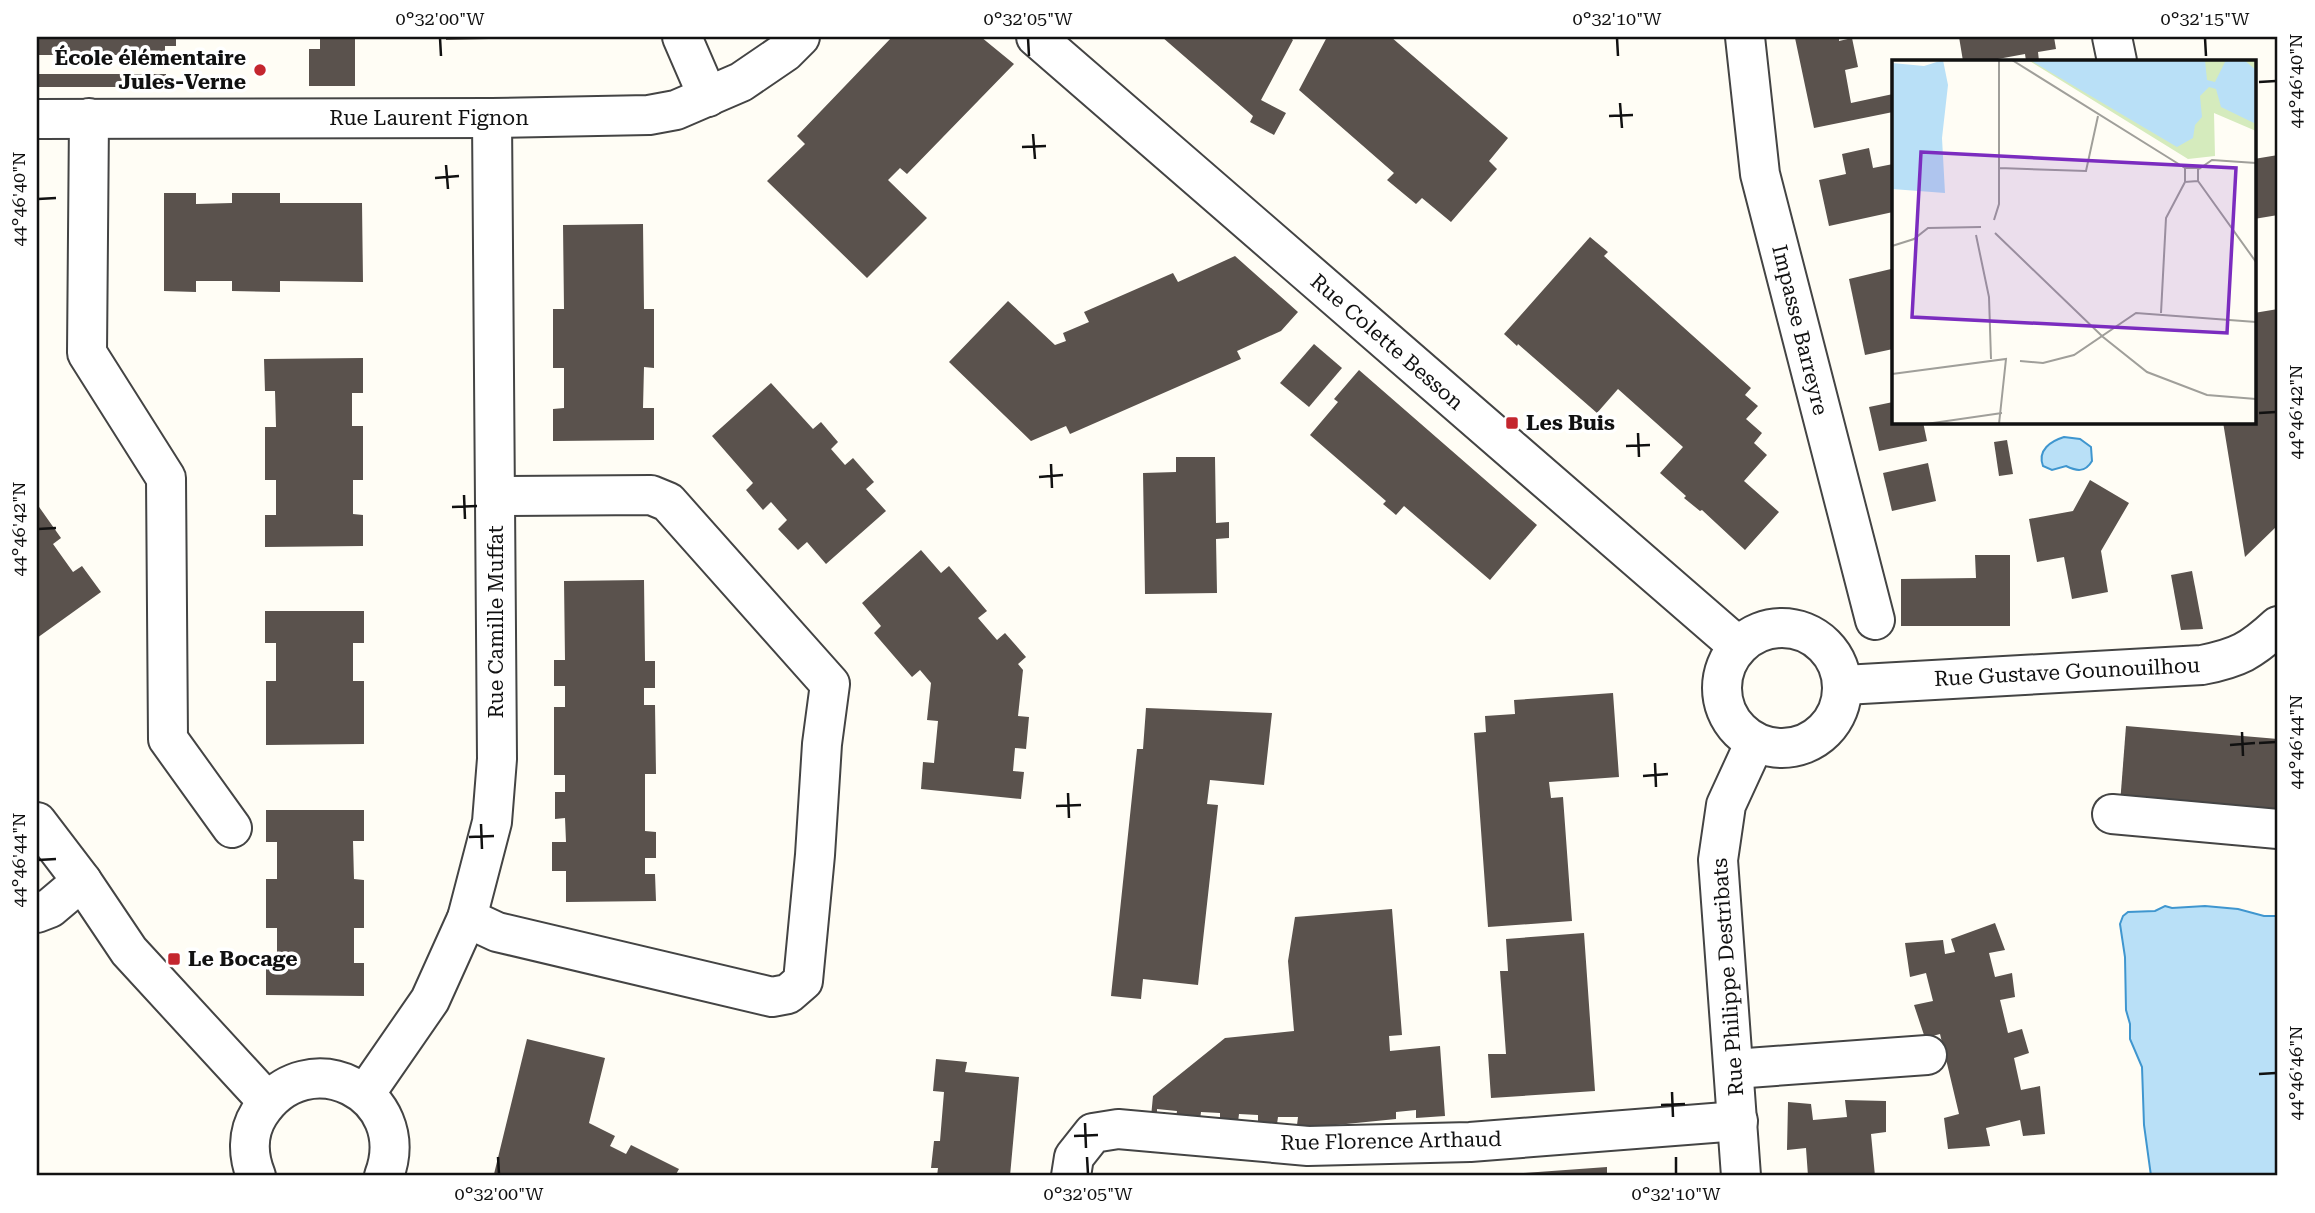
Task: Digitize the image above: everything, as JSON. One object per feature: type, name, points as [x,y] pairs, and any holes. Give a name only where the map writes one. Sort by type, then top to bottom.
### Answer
[{"type":"street","points":[[682,37],[708,97]]},
{"type":"street","name":"Rue Laurent Fignon","points":[[37,119],[649,115],[676,110],[741,82],[785,52],[800,37]]},
{"type":"street","name":"Rue Colette Besson","points":[[1035,37],[1738,646]]},
{"type":"street","name":"Impasse Barreyre","points":[[1745,37],[1760,174],[1875,620]]},
{"type":"street","points":[[2112,37],[2117,60]]},
{"type":"street","points":[[89,118],[86,353],[166,478],[168,739],[232,828]]},
{"type":"street","name":"Rue Camille Muffat","points":[[365,1094],[430,1000],[467,918],[492,822],[497,759],[492,118]]},
{"type":"street","points":[[467,918],[497,932],[721,986],[772,997],[788,993],[803,981],[816,855],[822,744],[830,684],[668,502],[651,495],[496,496]]},
{"type":"street","name":"Rue Gustave Gounouilhou","points":[[1844,685],[2202,665],[2231,659],[2254,647],[2278,626]]},
{"type":"street","points":[[1774,628],[1794,628],[1813,635],[1828,648],[1839,666],[1844,685],[1840,706],[1831,725],[1815,739],[1796,747],[1775,748],[1755,742],[1740,731],[1728,716],[1722,698],[1722,680],[1727,662],[1738,646],[1754,634],[1774,628]]},
{"type":"street","name":"Rue Philippe Destribats","points":[[1741,1176],[1717,860],[1726,805],[1755,742]]},
{"type":"street","points":[[2112,814],[2278,829]]},
{"type":"street","points":[[37,822],[137,960],[267,1101]]},
{"type":"street","points":[[37,913],[50,908],[82,881]]},
{"type":"street","points":[[1734,1069],[1927,1055]]},
{"type":"street","points":[[256,1176],[251,1163],[250,1141],[255,1120],[267,1101],[284,1088],[304,1080],[326,1078],[346,1083],[365,1094],[379,1111],[388,1130],[390,1153],[384,1176]]},
{"type":"street","name":"Rue Florence Arthaud","points":[[1071,1176],[1074,1157],[1093,1133],[1118,1129],[1308,1146],[1470,1142],[1738,1121]]},
{"type":"water","points":[[2064,437],[2080,439],[2091,447],[2092,461],[2086,468],[2077,470],[2066,466],[2052,470],[2043,466],[2044,451],[2054,441]]},
{"type":"water","points":[[2165,906],[2205,906],[2278,916],[2278,1176],[2151,1176],[2144,1125],[2142,1067],[2130,1039],[2126,1010],[2125,957],[2120,924],[2128,912],[2155,911]]},
{"type":"building","points":[[37,37],[176,37],[176,46],[165,46],[165,55],[37,55]]},
{"type":"building","points":[[320,37],[355,37],[355,86],[309,86],[309,49],[320,49]]},
{"type":"building","points":[[446,37],[489,37],[489,39],[446,40]]},
{"type":"building","points":[[892,37],[981,37],[1014,64],[907,174],[900,168],[888,180],[927,218],[867,278],[767,181],[805,144],[797,136]]},
{"type":"building","points":[[1162,37],[1290,37],[1293,40],[1261,100],[1286,113],[1274,135],[1250,122],[1253,116]]},
{"type":"building","points":[[1327,37],[1391,37],[1508,138],[1489,161],[1497,169],[1451,222],[1422,198],[1416,204],[1387,180],[1394,173],[1299,90]]},
{"type":"building","points":[[1839,37],[1839,41],[1852,38],[1858,67],[1845,70],[1851,103],[1892,94],[1892,112],[1814,128],[1795,38]]},
{"type":"building","points":[[1959,37],[2054,37],[2056,49],[2038,52],[2039,60],[2026,60],[2025,54],[1992,60],[1963,60]]},
{"type":"building","points":[[37,74],[166,74],[166,87],[37,87]]},
{"type":"building","points":[[1869,148],[1873,168],[1892,164],[1892,212],[1829,226],[1819,180],[1846,174],[1842,154]]},
{"type":"building","points":[[2278,155],[2278,215],[2256,219],[2256,159]]},
{"type":"building","points":[[164,193],[196,193],[196,204],[232,203],[232,193],[280,193],[280,203],[362,203],[363,282],[280,281],[280,292],[232,291],[232,281],[196,281],[196,292],[164,291]]},
{"type":"building","points":[[643,224],[644,309],[654,309],[654,368],[644,367],[643,408],[654,408],[654,440],[553,441],[553,409],[564,408],[564,368],[553,368],[553,309],[564,309],[563,225]]},
{"type":"building","points":[[1590,237],[1608,252],[1604,256],[1751,388],[1745,395],[1758,406],[1746,419],[1762,433],[1754,443],[1767,455],[1744,481],[1779,512],[1745,550],[1702,510],[1684,498],[1686,496],[1660,473],[1683,447],[1618,389],[1597,413],[1504,334]]},
{"type":"building","points":[[1235,256],[1298,312],[1281,331],[1237,351],[1241,359],[1070,434],[1066,426],[1031,441],[949,362],[1008,301],[1055,345],[1066,341],[1063,333],[1089,322],[1084,312],[1173,273],[1178,282]]},
{"type":"building","points":[[1891,269],[1892,349],[1865,355],[1849,279]]},
{"type":"building","points":[[2278,309],[2278,525],[2245,557],[2223,424],[2256,424],[2256,313]]},
{"type":"building","points":[[1314,344],[1342,368],[1309,407],[1280,383]]},
{"type":"building","points":[[363,358],[363,393],[352,393],[352,426],[363,426],[363,480],[353,480],[353,514],[363,515],[363,546],[265,547],[265,515],[276,515],[276,480],[265,480],[265,427],[276,427],[275,391],[265,391],[264,359]]},
{"type":"building","points":[[1359,370],[1537,525],[1490,580],[1404,506],[1396,515],[1383,504],[1386,501],[1310,435],[1338,402],[1334,399]]},
{"type":"building","points":[[771,383],[813,429],[821,422],[838,442],[831,449],[845,465],[853,458],[874,482],[866,489],[886,511],[826,564],[807,542],[798,550],[778,529],[787,520],[771,502],[763,510],[746,490],[753,483],[712,436]]},
{"type":"building","points":[[1892,402],[1892,424],[1923,424],[1927,441],[1879,451],[1869,407]]},
{"type":"building","points":[[2007,440],[2013,474],[1999,476],[1994,442]]},
{"type":"building","points":[[1176,457],[1215,457],[1216,523],[1229,522],[1229,538],[1216,539],[1217,593],[1145,594],[1143,473],[1176,472]]},
{"type":"building","points":[[1928,463],[1936,501],[1892,511],[1883,473]]},
{"type":"building","points":[[2090,480],[2129,503],[2101,551],[2108,592],[2072,599],[2064,557],[2037,562],[2029,519],[2073,511]]},
{"type":"building","points":[[37,504],[61,538],[53,544],[73,572],[82,566],[101,592],[37,638]]},
{"type":"building","points":[[921,550],[941,573],[949,566],[987,611],[978,618],[997,640],[1005,633],[1026,657],[1018,664],[1023,670],[1018,716],[1029,717],[1026,749],[1015,748],[1013,771],[1024,772],[1021,799],[921,789],[923,762],[934,763],[938,721],[927,720],[931,683],[920,670],[912,677],[874,633],[881,626],[862,603]]},
{"type":"building","points":[[1975,555],[2010,555],[2010,626],[1901,626],[1901,579],[1976,578]]},
{"type":"building","points":[[2192,571],[2203,629],[2181,630],[2171,575]]},
{"type":"building","points":[[644,580],[645,661],[655,661],[655,688],[644,688],[644,705],[655,705],[656,774],[645,774],[645,831],[656,832],[656,858],[645,858],[645,874],[655,874],[656,901],[566,902],[566,871],[552,871],[552,842],[566,842],[565,818],[555,819],[555,792],[565,792],[565,775],[554,775],[554,707],[565,707],[565,686],[554,686],[554,660],[565,660],[564,581]]},
{"type":"building","points":[[265,611],[364,611],[364,643],[353,643],[353,681],[364,681],[364,744],[266,745],[266,681],[276,681],[276,643],[265,643]]},
{"type":"building","points":[[1613,693],[1619,777],[1549,782],[1551,798],[1563,797],[1572,921],[1488,927],[1474,733],[1486,732],[1485,716],[1515,714],[1514,700]]},
{"type":"building","points":[[1146,708],[1272,713],[1264,785],[1210,780],[1207,804],[1218,805],[1198,985],[1143,979],[1141,999],[1111,996],[1137,749],[1143,749]]},
{"type":"building","points":[[2126,726],[2278,739],[2278,816],[2120,804]]},
{"type":"building","points":[[266,810],[364,810],[364,841],[353,841],[354,879],[364,880],[364,928],[354,928],[354,963],[364,963],[364,996],[266,995],[266,964],[277,963],[277,928],[266,928],[266,879],[277,879],[277,842],[266,842]]},
{"type":"building","points":[[1392,909],[1402,1035],[1389,1036],[1390,1051],[1440,1046],[1445,1116],[1416,1118],[1416,1110],[1396,1112],[1396,1119],[1316,1127],[1297,1125],[1298,1117],[1278,1117],[1277,1124],[1258,1123],[1258,1115],[1239,1114],[1238,1122],[1220,1121],[1220,1113],[1201,1112],[1200,1120],[1176,1118],[1177,1111],[1157,1109],[1157,1117],[1151,1117],[1153,1096],[1225,1038],[1294,1031],[1288,961],[1295,917]]},
{"type":"building","points":[[1995,923],[2005,950],[1989,953],[1995,977],[2012,973],[2015,997],[2000,1000],[2008,1033],[2022,1029],[2029,1053],[2014,1058],[2021,1090],[2040,1086],[2045,1134],[2023,1136],[2020,1120],[1986,1128],[1990,1146],[1948,1149],[1944,1118],[1959,1114],[1940,1034],[1925,1038],[1914,1005],[1933,1001],[1926,973],[1910,977],[1905,943],[1943,940],[1945,954],[1955,952],[1951,939]]},
{"type":"building","points":[[1584,933],[1595,1091],[1491,1098],[1488,1054],[1506,1054],[1500,971],[1508,971],[1506,939]]},
{"type":"building","points":[[527,1039],[605,1058],[589,1123],[615,1136],[610,1146],[626,1154],[631,1145],[679,1169],[675,1176],[494,1174]]},
{"type":"building","points":[[936,1059],[967,1062],[965,1072],[1019,1077],[1010,1176],[937,1176],[938,1168],[931,1168],[934,1141],[940,1141],[944,1092],[933,1091]]},
{"type":"building","points":[[1845,1100],[1886,1101],[1886,1132],[1871,1134],[1875,1176],[1808,1176],[1806,1148],[1787,1150],[1788,1102],[1811,1104],[1813,1120],[1847,1117]]},
{"type":"building","points":[[1607,1167],[1607,1176],[1524,1176],[1524,1173]]},
{"type":"place","name":"École élémentaire Jules-Verne","points":[[260,70]]},
{"type":"place","name":"Les Buis","points":[[1512,423]]},
{"type":"place","name":"Le Bocage","points":[[174,959]]}]
